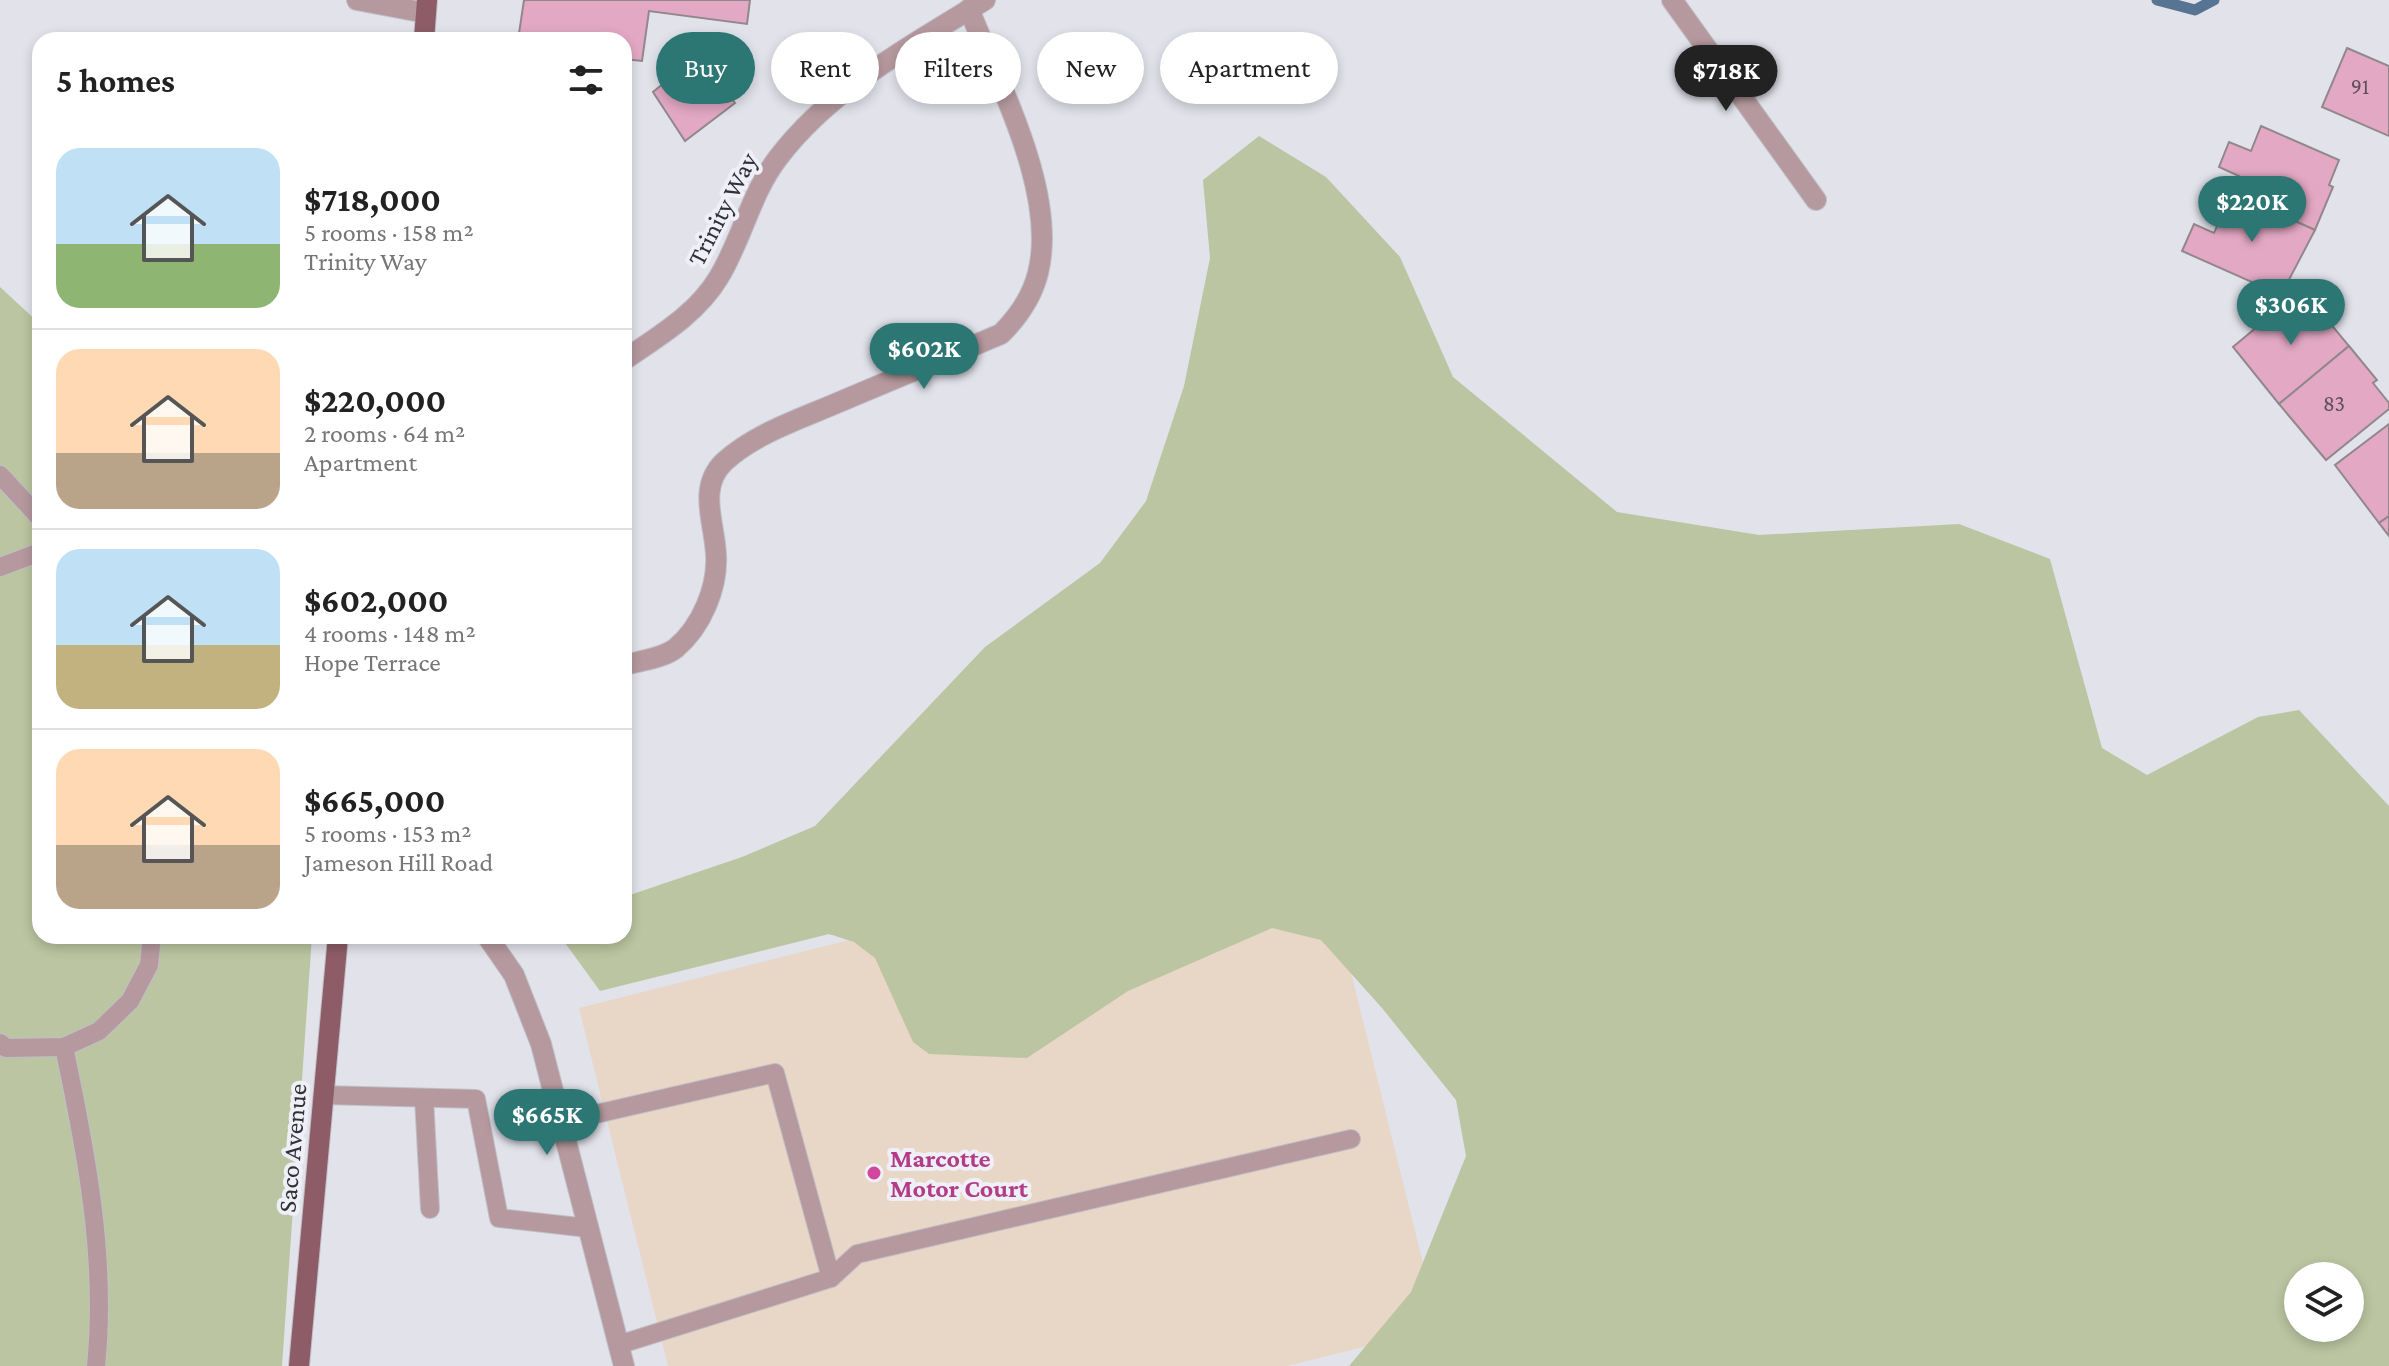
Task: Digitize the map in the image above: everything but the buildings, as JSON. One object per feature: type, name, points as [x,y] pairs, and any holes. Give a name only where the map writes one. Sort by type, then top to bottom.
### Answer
[{"type":"main road","points":[[425,32],[427,6]]},
{"type":"main road","name":"Saco Avenue","points":[[299,1366],[337,944]]},
{"type":"street","points":[[357,0],[427,6]]},
{"type":"street","points":[[1672,0],[1816,200]]},
{"type":"street","points":[[632,662],[675,649],[701,618],[712,589],[716,556],[709,506],[711,480],[723,463],[750,443],[800,419],[1001,334],[1021,314],[1038,272],[1039,205],[1028,160],[977,5]]},
{"type":"street","name":"Trinity Way","points":[[632,354],[691,313],[718,278],[764,177],[812,121],[851,86],[977,5]]},
{"type":"street","points":[[493,944],[514,975],[541,1044],[624,1366]]},
{"type":"lane","points":[[0,475],[32,509]]},
{"type":"lane","points":[[0,567],[32,555]]},
{"type":"lane","points":[[2,1048],[64,1047],[99,1031],[130,1001],[149,965],[151,944]]},
{"type":"lane","points":[[64,1047],[83,1140],[97,1249],[96,1366]]},
{"type":"lane","points":[[561,1122],[775,1073],[831,1278]]},
{"type":"lane","points":[[323,1095],[476,1099],[499,1218],[588,1228]]},
{"type":"lane","points":[[424,1098],[430,1209]]},
{"type":"lane","points":[[618,1345],[831,1278],[857,1254],[1351,1139]]},
{"type":"shaded area","points":[[1314,823],[1439,1328],[1287,1366],[668,1366],[579,1008]]},
{"type":"green space","points":[[1259,136],[1326,177],[1400,257],[1453,377],[1617,512],[1759,535],[1959,524],[2050,559],[2102,748],[2147,775],[2258,717],[2299,710],[2389,806],[2389,1366],[1349,1366],[1411,1292],[1466,1156],[1456,1100],[1382,1008],[1321,940],[1272,928],[1128,991],[1027,1058],[929,1054],[913,1042],[875,958],[854,942],[829,934],[600,991],[566,944],[632,944],[632,894],[742,857],[815,826],[985,647],[1100,563],[1146,501],[1184,386],[1210,258],[1203,180]]},
{"type":"green space","points":[[0,287],[32,317],[32,944],[311,944],[282,1366],[0,1366]]},
{"type":"waterway","points":[[2157,0],[2195,10],[2214,0]]},
{"type":"place","name":"Marcotte Motor Court","points":[[874,1173]]}]
